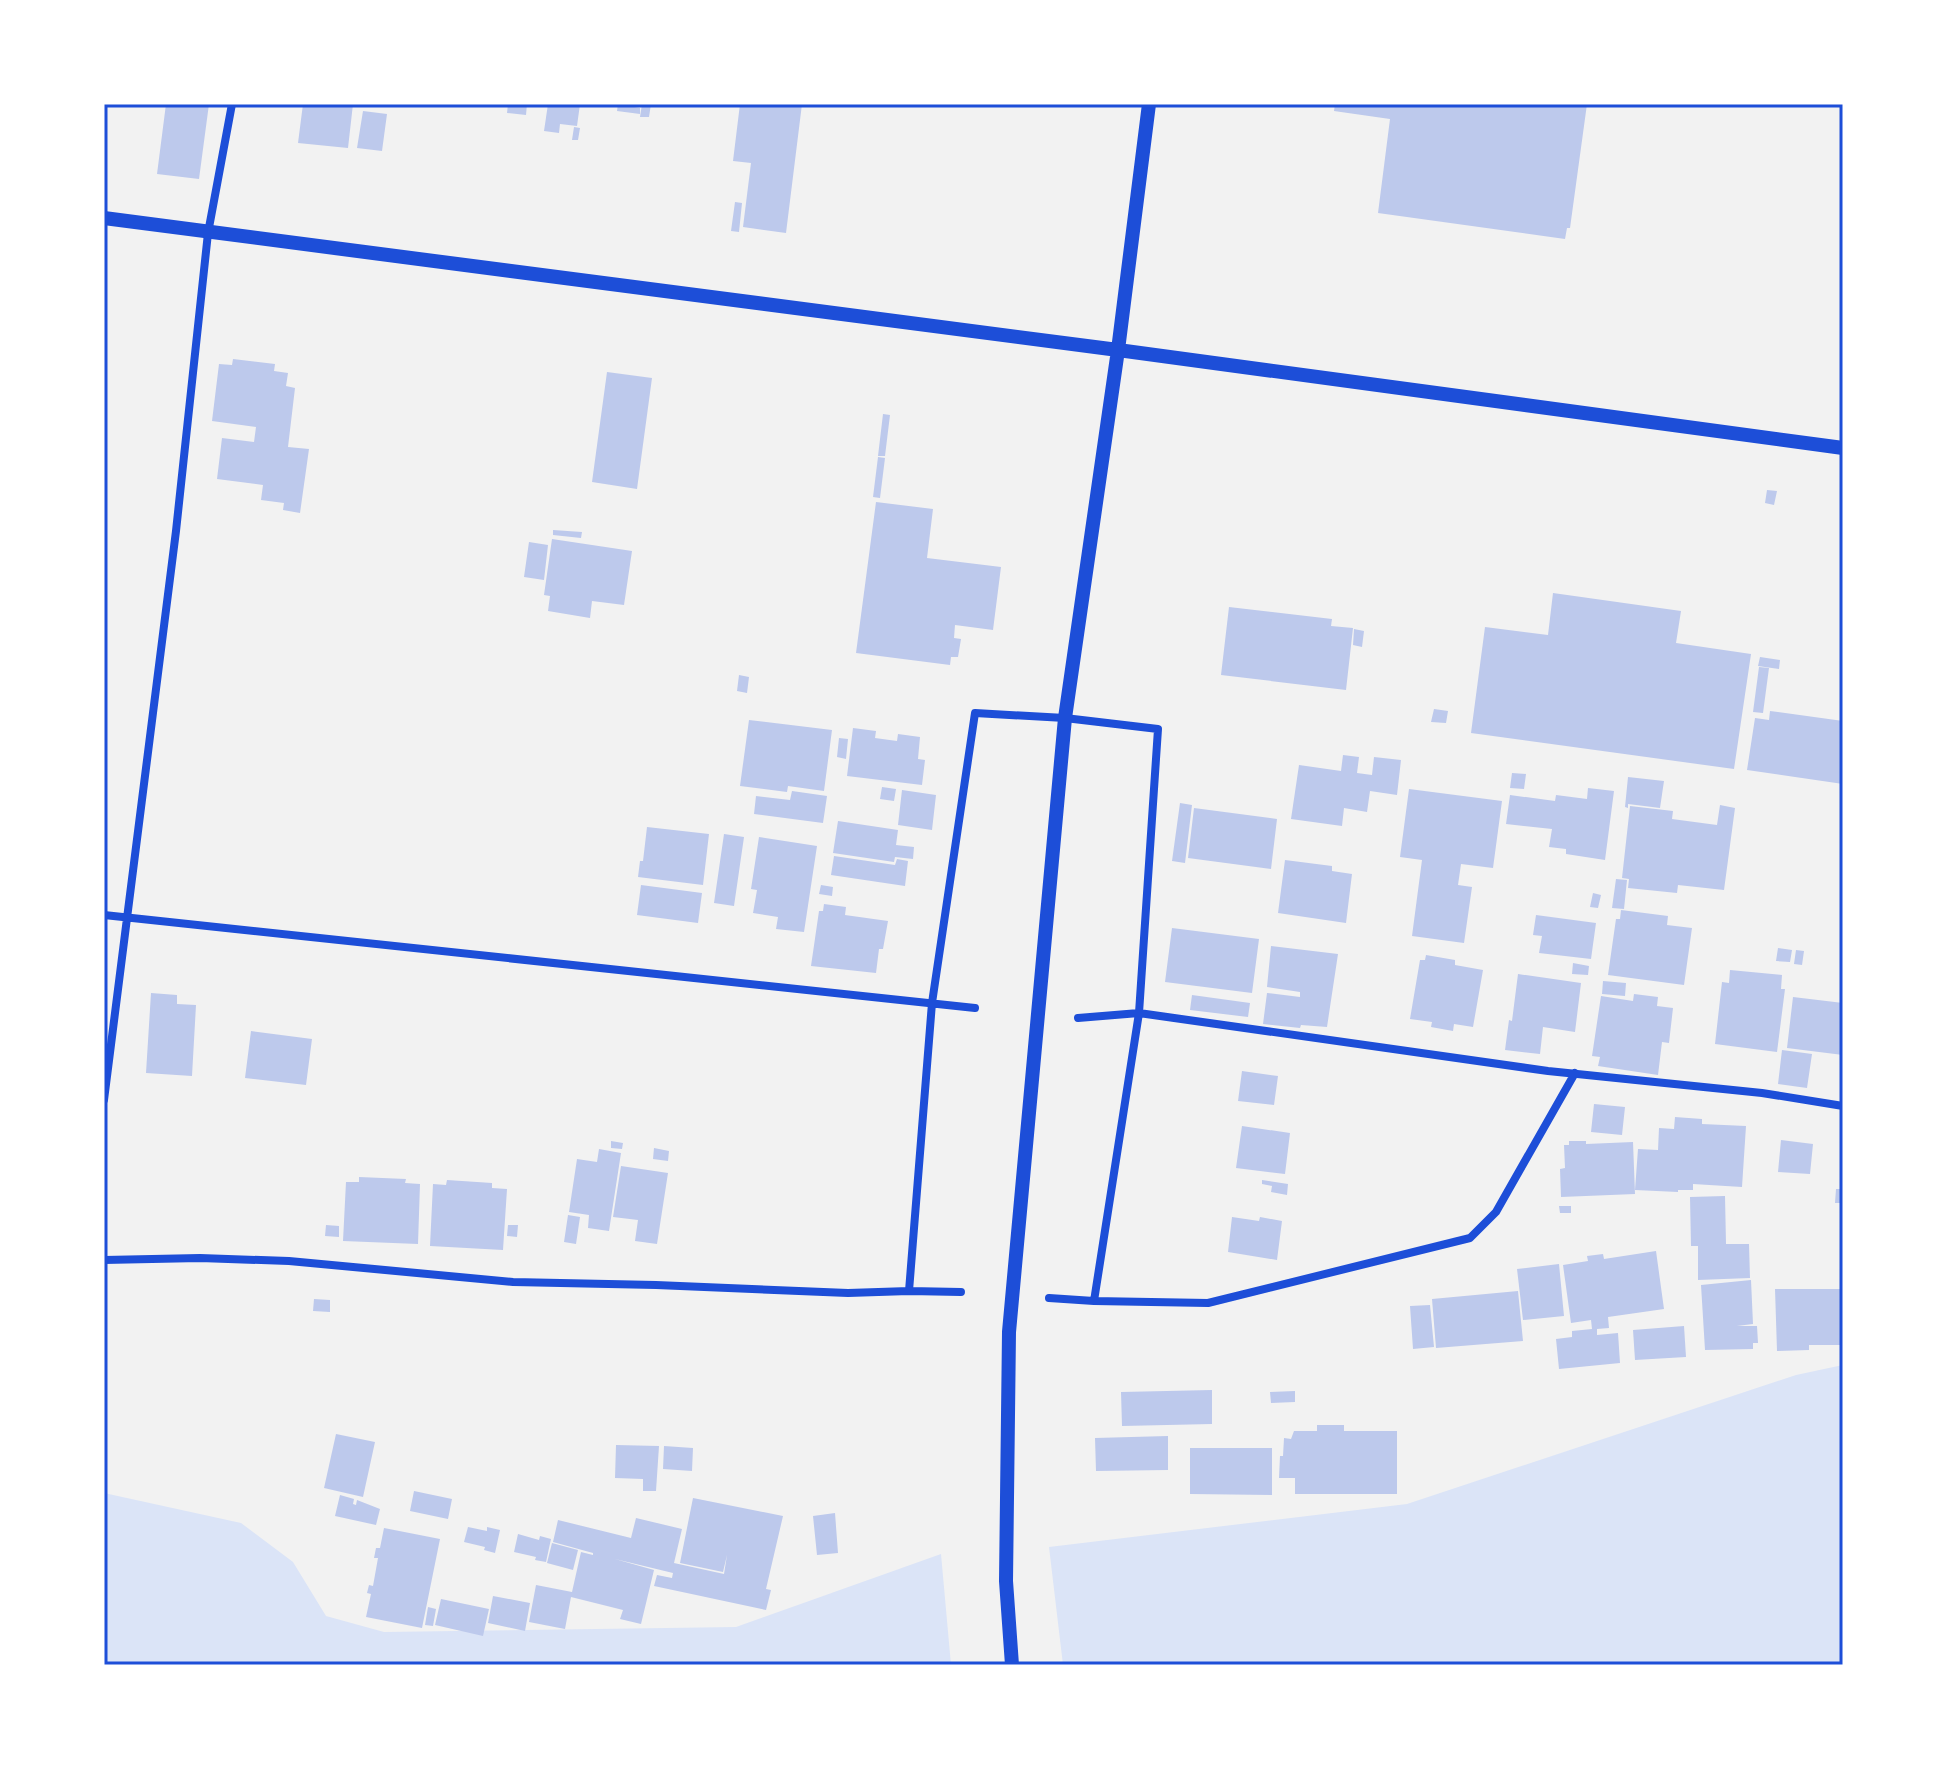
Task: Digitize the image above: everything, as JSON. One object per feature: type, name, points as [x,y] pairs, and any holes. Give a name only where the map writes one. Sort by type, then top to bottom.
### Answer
[{"type":"street","points":[[104,1100],[176,531],[208,233],[232,104]]},
{"type":"street","points":[[1012,1665],[1006,1581],[1009,1332],[1065,718],[1118,350],[1149,104]]},
{"type":"street","points":[[104,218],[1843,448]]},
{"type":"street","points":[[909,1291],[932,1003],[975,713],[1065,718],[1158,729],[1139,1013],[1094,1301]]},
{"type":"street","points":[[104,915],[975,1008]]},
{"type":"street","points":[[1078,1018],[1139,1013],[1843,1106]]},
{"type":"street","points":[[1049,1298],[1208,1303],[1470,1238],[1496,1212],[1575,1073]]},
{"type":"street","points":[[104,1260],[200,1258],[289,1261],[513,1282],[848,1293],[961,1292]]},
{"type":"shaded area","points":[[1843,1365],[1843,1665],[1063,1665],[1049,1547],[1407,1504],[1796,1375]]},
{"type":"shaded area","points":[[104,1493],[241,1523],[293,1562],[326,1616],[384,1632],[736,1627],[941,1554],[951,1665],[104,1665]]},
{"type":"building","points":[[166,104],[209,104],[199,179],[157,174]]},
{"type":"building","points":[[303,104],[353,104],[348,148],[298,143]]},
{"type":"building","points":[[508,104],[527,104],[526,115],[507,113]]},
{"type":"building","points":[[548,104],[580,104],[577,126],[560,124],[559,133],[544,131]]},
{"type":"building","points":[[618,104],[640,108],[640,114],[617,111]]},
{"type":"building","points":[[642,104],[651,104],[649,117],[640,117]]},
{"type":"building","points":[[740,104],[802,104],[786,233],[743,227],[751,163],[733,161]]},
{"type":"building","points":[[1335,104],[1587,104],[1570,228],[1567,228],[1565,239],[1378,213],[1390,119],[1334,111]]},
{"type":"building","points":[[363,111],[387,114],[382,151],[357,148]]},
{"type":"building","points":[[574,127],[580,128],[578,140],[572,140]]},
{"type":"building","points":[[735,202],[742,203],[739,232],[731,231]]},
{"type":"building","points":[[233,359],[275,364],[274,371],[288,373],[286,386],[295,388],[288,447],[309,449],[300,513],[283,510],[284,503],[261,500],[263,485],[217,479],[222,438],[254,442],[256,427],[212,421],[219,364],[232,365]]},
{"type":"building","points":[[607,372],[652,378],[637,489],[592,482]]},
{"type":"building","points":[[883,414],[890,415],[885,456],[878,456]]},
{"type":"building","points":[[878,457],[885,458],[880,498],[873,497]]},
{"type":"building","points":[[1767,490],[1777,491],[1774,505],[1765,503]]},
{"type":"building","points":[[876,502],[933,509],[927,558],[1001,567],[993,630],[955,625],[954,638],[961,639],[958,657],[951,657],[950,665],[856,653]]},
{"type":"building","points":[[553,530],[582,532],[581,538],[553,535]]},
{"type":"building","points":[[552,539],[632,551],[624,605],[592,601],[590,618],[548,611],[550,596],[544,595]]},
{"type":"building","points":[[529,542],[548,545],[544,580],[524,577]]},
{"type":"building","points":[[1553,593],[1681,611],[1676,643],[1751,654],[1734,769],[1471,733],[1485,627],[1548,635]]},
{"type":"building","points":[[1229,607],[1332,619],[1331,626],[1353,628],[1346,690],[1221,675]]},
{"type":"building","points":[[1354,629],[1364,631],[1362,647],[1353,645]]},
{"type":"building","points":[[1760,657],[1780,660],[1779,669],[1758,666]]},
{"type":"building","points":[[1759,667],[1769,668],[1763,713],[1753,712]]},
{"type":"building","points":[[739,675],[749,677],[747,693],[737,691]]},
{"type":"building","points":[[1434,709],[1448,711],[1446,723],[1431,722]]},
{"type":"building","points":[[1770,711],[1843,721],[1843,784],[1747,770],[1755,718],[1769,720]]},
{"type":"building","points":[[749,720],[832,730],[824,791],[788,786],[787,792],[740,786]]},
{"type":"building","points":[[853,728],[876,731],[875,738],[897,741],[898,734],[920,737],[918,759],[925,760],[922,785],[847,776]]},
{"type":"building","points":[[839,738],[848,739],[846,759],[837,757]]},
{"type":"building","points":[[1343,755],[1359,757],[1357,773],[1372,775],[1374,757],[1401,760],[1397,795],[1370,791],[1367,812],[1344,808],[1342,826],[1291,819],[1299,765],[1341,771]]},
{"type":"building","points":[[1512,773],[1526,774],[1524,789],[1510,788]]},
{"type":"building","points":[[1628,777],[1664,781],[1660,808],[1628,804],[1628,808],[1625,807]]},
{"type":"building","points":[[882,787],[896,789],[894,801],[880,799]]},
{"type":"building","points":[[1588,788],[1614,791],[1605,860],[1566,854],[1566,849],[1549,847],[1552,829],[1506,824],[1510,795],[1555,801],[1556,795],[1587,799]]},
{"type":"building","points":[[1409,789],[1502,801],[1493,868],[1461,864],[1458,885],[1472,887],[1464,943],[1412,936],[1422,860],[1400,857]]},
{"type":"building","points":[[902,790],[936,795],[932,830],[898,825]]},
{"type":"building","points":[[792,791],[827,796],[823,823],[754,814],[756,796],[790,800]]},
{"type":"building","points":[[1180,803],[1192,805],[1185,863],[1172,861]]},
{"type":"building","points":[[1720,805],[1735,808],[1724,890],[1678,885],[1677,893],[1628,888],[1629,879],[1622,878],[1630,806],[1673,811],[1672,819],[1717,825]]},
{"type":"building","points":[[1194,808],[1277,819],[1271,869],[1188,858]]},
{"type":"building","points":[[838,821],[898,830],[896,845],[914,847],[913,859],[895,857],[894,862],[833,853]]},
{"type":"building","points":[[647,827],[709,834],[703,885],[638,877]]},
{"type":"building","points":[[724,834],[744,837],[734,906],[714,903]]},
{"type":"building","points":[[759,837],[817,846],[804,932],[776,929],[778,917],[753,913],[757,890],[751,889]]},
{"type":"building","points":[[834,856],[895,865],[897,859],[908,861],[905,886],[831,875]]},
{"type":"building","points":[[1285,860],[1332,866],[1332,871],[1352,874],[1346,923],[1278,913]]},
{"type":"building","points":[[1616,879],[1627,880],[1624,909],[1612,908]]},
{"type":"building","points":[[641,885],[702,893],[698,923],[637,915]]},
{"type":"building","points":[[821,885],[833,887],[832,896],[819,894]]},
{"type":"building","points":[[1593,893],[1601,895],[1598,908],[1590,907]]},
{"type":"building","points":[[824,904],[846,907],[845,915],[888,921],[883,949],[879,949],[876,973],[811,966],[819,911],[823,911]]},
{"type":"building","points":[[1621,910],[1668,916],[1667,925],[1692,928],[1684,985],[1608,975],[1616,919],[1620,919]]},
{"type":"building","points":[[1536,915],[1596,923],[1591,959],[1539,953],[1542,936],[1533,935]]},
{"type":"building","points":[[1172,928],[1259,939],[1252,993],[1165,982]]},
{"type":"building","points":[[1271,946],[1338,954],[1327,1027],[1263,1024],[1267,993],[1300,997],[1300,992],[1267,987]]},
{"type":"building","points":[[1778,948],[1792,950],[1790,962],[1776,961]]},
{"type":"building","points":[[1796,950],[1804,951],[1802,965],[1794,964]]},
{"type":"building","points":[[1426,955],[1455,960],[1455,965],[1483,970],[1473,1027],[1454,1024],[1453,1031],[1431,1027],[1432,1022],[1410,1019],[1420,960],[1425,960]]},
{"type":"building","points":[[1573,963],[1589,966],[1588,975],[1572,974]]},
{"type":"building","points":[[1730,970],[1782,975],[1781,989],[1785,989],[1777,1052],[1715,1044],[1722,982],[1729,983]]},
{"type":"building","points":[[1518,974],[1581,983],[1575,1032],[1543,1027],[1540,1054],[1505,1050]]},
{"type":"building","points":[[1603,981],[1626,983],[1625,996],[1602,994]]},
{"type":"building","points":[[151,993],[177,995],[177,1004],[196,1005],[192,1076],[146,1073]]},
{"type":"building","points":[[1634,994],[1658,997],[1657,1006],[1673,1008],[1669,1043],[1662,1042],[1658,1075],[1598,1066],[1600,1057],[1592,1056],[1601,996],[1633,1001]]},
{"type":"building","points":[[1192,995],[1250,1003],[1248,1017],[1190,1010]]},
{"type":"building","points":[[1793,997],[1843,1003],[1843,1055],[1787,1048]]},
{"type":"building","points":[[251,1031],[312,1039],[306,1085],[245,1078]]},
{"type":"building","points":[[1782,1050],[1812,1054],[1807,1088],[1778,1084]]},
{"type":"building","points":[[1242,1071],[1278,1076],[1274,1105],[1238,1101]]},
{"type":"building","points":[[1594,1104],[1625,1107],[1622,1135],[1591,1132]]},
{"type":"building","points":[[1675,1117],[1702,1119],[1702,1124],[1746,1126],[1742,1187],[1693,1184],[1693,1190],[1678,1192],[1635,1190],[1638,1149],[1658,1150],[1659,1128],[1674,1129]]},
{"type":"building","points":[[1242,1126],[1290,1133],[1285,1174],[1236,1168]]},
{"type":"building","points":[[1781,1140],[1813,1144],[1810,1174],[1778,1172]]},
{"type":"building","points":[[611,1141],[623,1143],[622,1149],[611,1148]]},
{"type":"building","points":[[1569,1141],[1586,1141],[1586,1144],[1633,1142],[1635,1194],[1561,1197],[1560,1169],[1565,1168],[1564,1145],[1569,1145]]},
{"type":"building","points":[[654,1148],[669,1151],[668,1161],[653,1159]]},
{"type":"building","points":[[599,1149],[621,1153],[609,1231],[588,1228],[589,1215],[569,1212],[577,1159],[597,1162]]},
{"type":"building","points":[[621,1166],[668,1173],[657,1244],[635,1241],[638,1220],[613,1217]]},
{"type":"building","points":[[359,1177],[406,1179],[405,1183],[420,1184],[418,1244],[343,1241],[346,1182],[359,1182]]},
{"type":"building","points":[[447,1180],[492,1183],[492,1188],[507,1189],[503,1250],[430,1246],[433,1184],[446,1185]]},
{"type":"building","points":[[1262,1180],[1288,1184],[1287,1195],[1271,1192],[1272,1186],[1262,1184]]},
{"type":"building","points":[[1836,1189],[1843,1189],[1843,1203],[1835,1203]]},
{"type":"building","points":[[1725,1196],[1726,1244],[1749,1244],[1750,1278],[1698,1280],[1698,1246],[1691,1246],[1690,1197]]},
{"type":"building","points":[[1559,1206],[1571,1206],[1571,1213],[1560,1213]]},
{"type":"building","points":[[568,1215],[580,1217],[576,1244],[564,1242]]},
{"type":"building","points":[[1232,1217],[1282,1221],[1277,1260],[1228,1252]]},
{"type":"building","points":[[326,1225],[339,1226],[339,1237],[325,1236]]},
{"type":"building","points":[[508,1225],[518,1225],[517,1237],[507,1236]]},
{"type":"building","points":[[1656,1251],[1664,1309],[1608,1317],[1609,1328],[1597,1329],[1597,1335],[1618,1333],[1620,1363],[1559,1369],[1556,1339],[1572,1337],[1572,1331],[1592,1329],[1591,1320],[1571,1323],[1563,1265],[1588,1261],[1587,1256],[1603,1254],[1604,1259]]},
{"type":"building","points":[[1559,1264],[1564,1316],[1523,1320],[1517,1269]]},
{"type":"building","points":[[1751,1280],[1753,1324],[1737,1326],[1757,1326],[1758,1343],[1753,1343],[1753,1349],[1705,1350],[1701,1285]]},
{"type":"building","points":[[1775,1289],[1843,1289],[1843,1345],[1809,1345],[1809,1350],[1777,1351]]},
{"type":"building","points":[[1518,1291],[1523,1341],[1436,1348],[1432,1299]]},
{"type":"building","points":[[314,1299],[330,1300],[330,1312],[313,1311]]},
{"type":"building","points":[[1430,1305],[1434,1347],[1413,1349],[1410,1306]]},
{"type":"building","points":[[1684,1326],[1686,1357],[1635,1360],[1633,1330]]},
{"type":"building","points":[[1212,1390],[1212,1424],[1122,1426],[1121,1392]]},
{"type":"building","points":[[1295,1391],[1295,1402],[1271,1403],[1270,1392]]},
{"type":"building","points":[[1317,1425],[1344,1425],[1344,1431],[1397,1431],[1397,1494],[1295,1494],[1295,1478],[1279,1478],[1284,1438],[1291,1439],[1294,1431],[1317,1431]]},
{"type":"building","points":[[336,1434],[375,1442],[363,1497],[324,1488]]},
{"type":"building","points":[[1168,1436],[1168,1470],[1096,1471],[1095,1438]]},
{"type":"building","points":[[616,1445],[659,1446],[656,1491],[643,1491],[643,1479],[615,1478]]},
{"type":"building","points":[[664,1446],[693,1448],[692,1471],[663,1469]]},
{"type":"building","points":[[1190,1448],[1272,1448],[1272,1495],[1190,1494]]},
{"type":"building","points":[[414,1491],[452,1499],[448,1519],[410,1511]]},
{"type":"building","points":[[340,1495],[354,1499],[353,1504],[356,1505],[357,1500],[380,1509],[376,1525],[335,1516]]},
{"type":"building","points":[[693,1498],[783,1516],[766,1589],[771,1590],[766,1610],[654,1586],[657,1575],[672,1578],[673,1573],[615,1559],[654,1570],[641,1624],[620,1619],[623,1610],[571,1597],[565,1629],[529,1622],[536,1585],[572,1592],[581,1552],[593,1555],[553,1542],[558,1520],[631,1538],[636,1518],[682,1529],[674,1563],[724,1574],[727,1555],[723,1572],[680,1563]]},
{"type":"building","points":[[835,1513],[838,1553],[817,1555],[813,1516]]},
{"type":"building","points":[[468,1527],[500,1530],[495,1553],[464,1542]]},
{"type":"building","points":[[384,1528],[440,1539],[422,1628],[366,1617],[371,1594],[367,1593],[369,1585],[373,1586],[378,1558],[374,1558],[376,1548],[380,1548]]},
{"type":"building","points":[[518,1534],[539,1540],[540,1536],[551,1539],[546,1562],[514,1552]]},
{"type":"building","points":[[552,1543],[578,1550],[573,1570],[547,1563]]},
{"type":"building","points":[[493,1596],[530,1603],[525,1631],[488,1623]]},
{"type":"building","points":[[441,1599],[489,1609],[483,1636],[435,1625]]},
{"type":"building","points":[[428,1607],[436,1609],[433,1626],[425,1625]]}]
